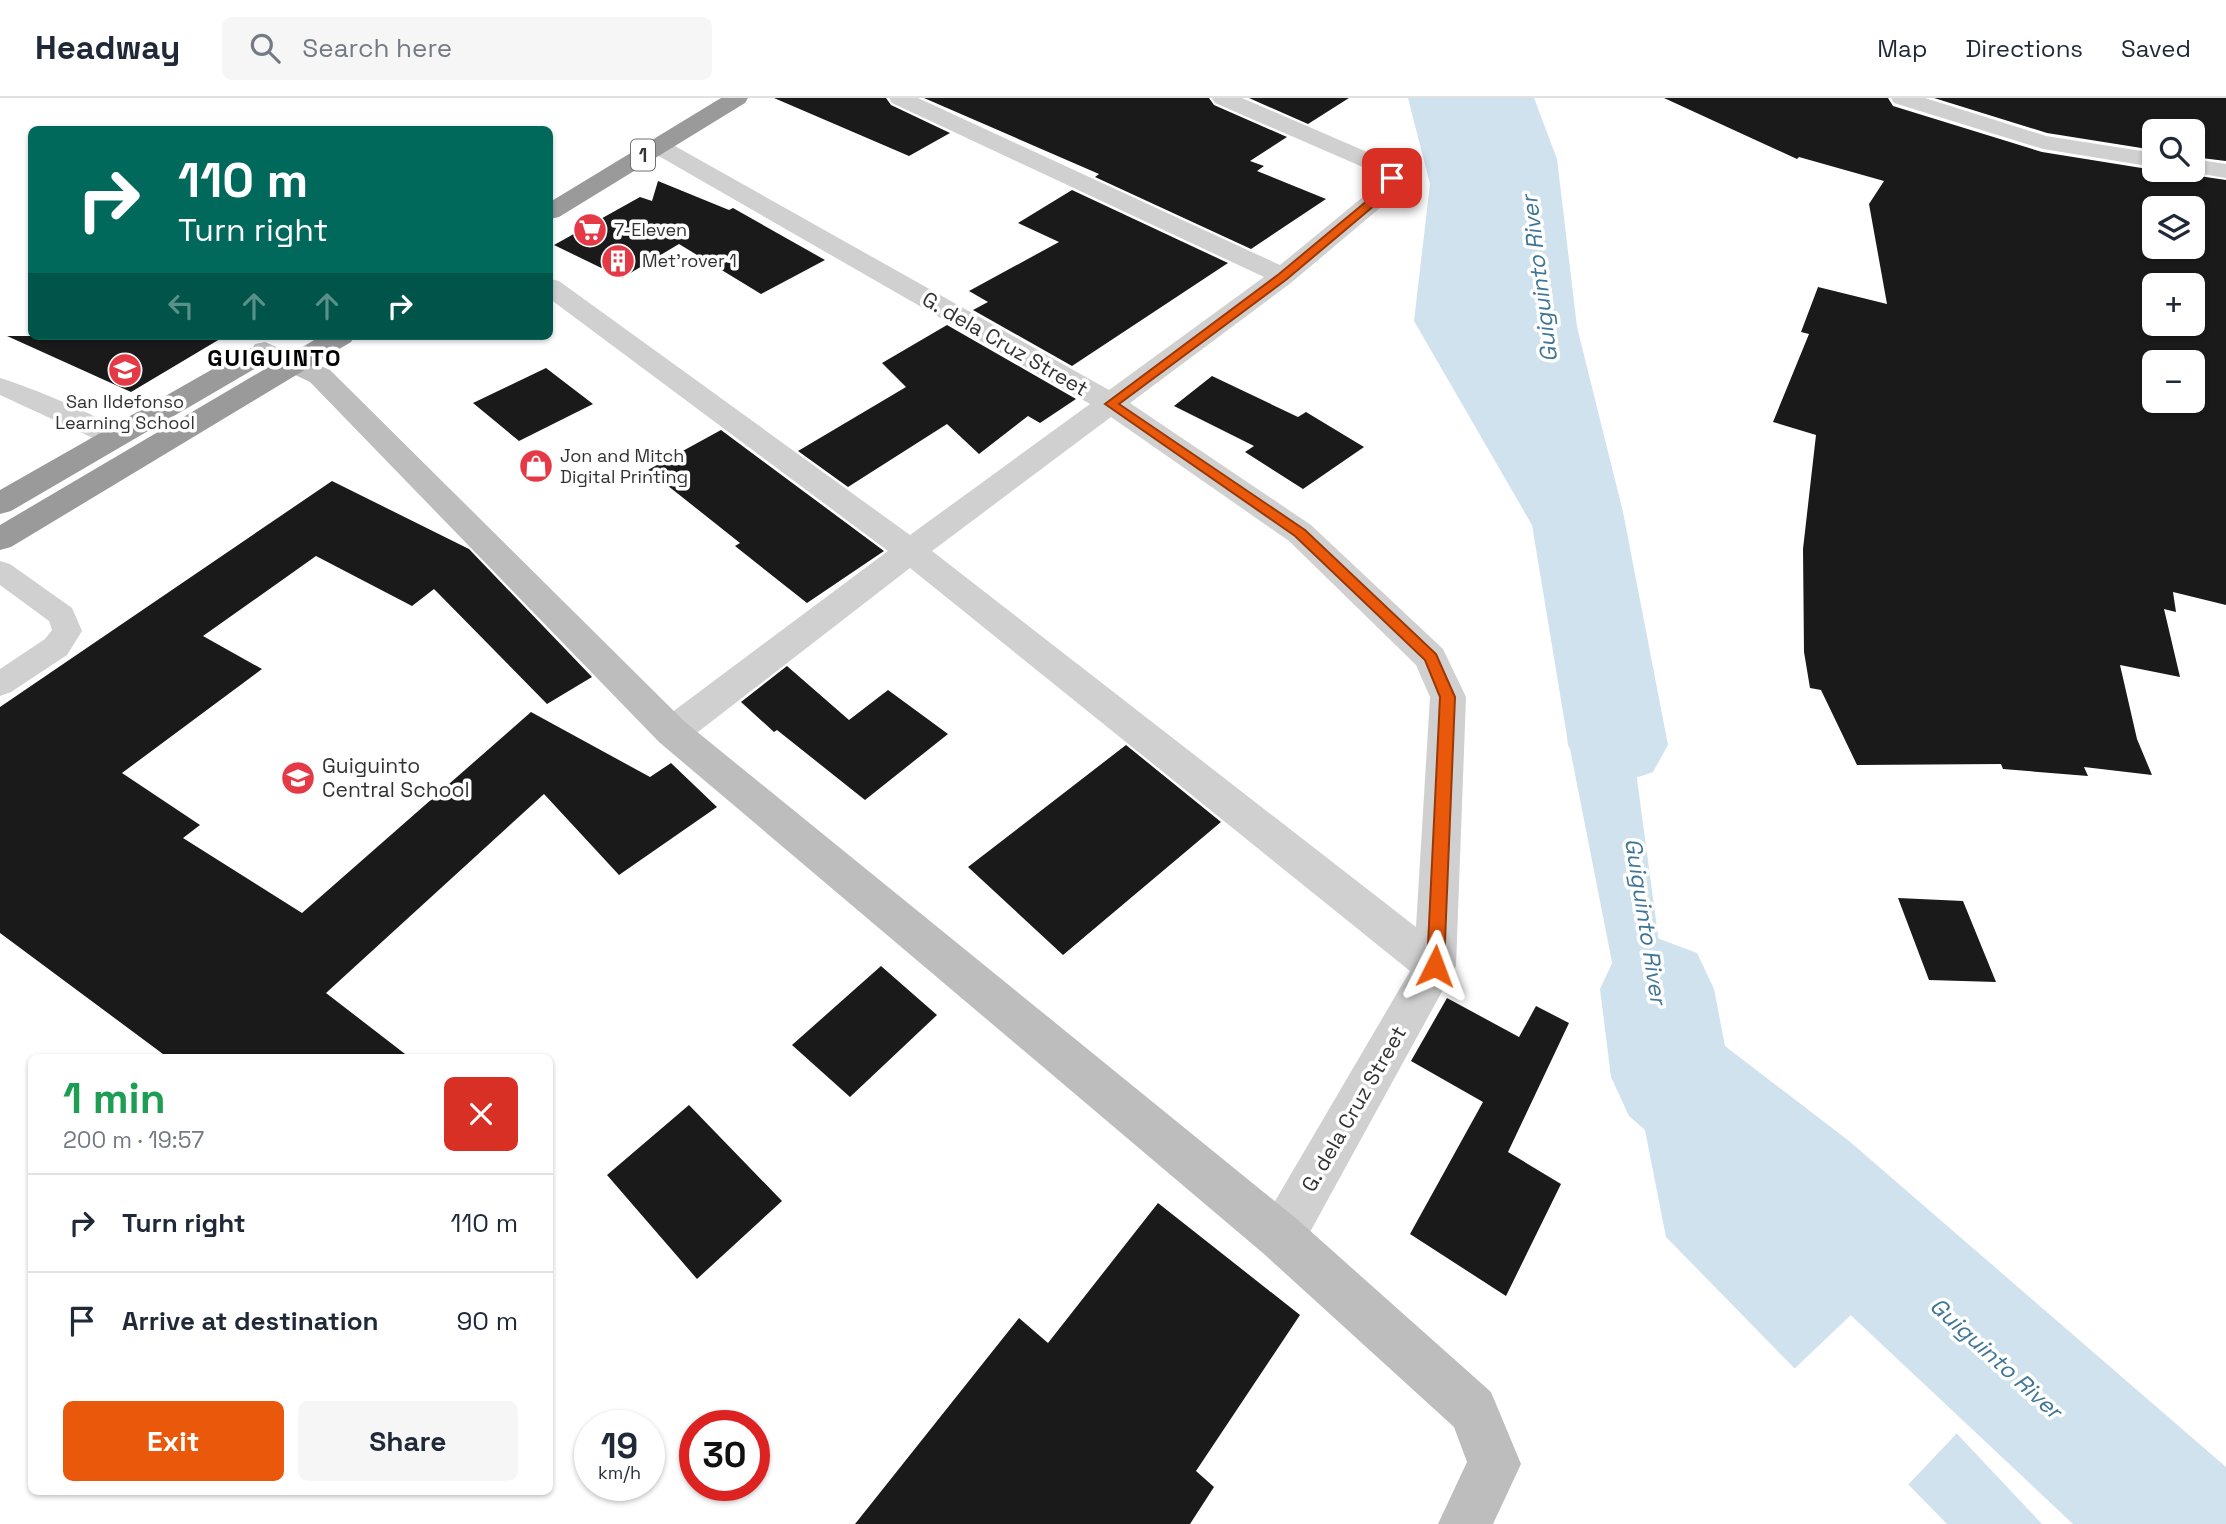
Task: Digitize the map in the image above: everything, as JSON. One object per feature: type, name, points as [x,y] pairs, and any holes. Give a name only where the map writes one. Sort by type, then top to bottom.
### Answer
[{"type":"highway","name":"1","points":[[561,179],[700,98]]},
{"type":"highway","name":"1","points":[[553,210],[737,98]]},
{"type":"highway","points":[[0,504],[115,438],[283,350],[324,340]]},
{"type":"highway","points":[[0,539],[283,350]]},
{"type":"street","points":[[900,98],[1283,276]]},
{"type":"street","points":[[672,732],[910,551],[1283,276],[1378,197],[1392,178],[1373,163],[1223,98]]},
{"type":"street","points":[[1902,98],[2043,142],[2142,158]]},
{"type":"street","name":"G. dela Cruz Street","points":[[658,146],[1111,404],[1300,533],[1431,657],[1448,697],[1435,966],[1280,1237]]},
{"type":"street","points":[[2205,168],[2226,171]]},
{"type":"street","points":[[553,289],[910,551],[1435,966]]},
{"type":"street","points":[[283,350],[320,376],[672,732],[1280,1237],[1474,1410],[1494,1464],[1465,1524]]},
{"type":"lane","points":[[0,386],[115,438]]},
{"type":"lane","points":[[0,571],[62,615],[67,631],[56,647],[0,684]]},
{"type":"water","points":[[1408,98],[1501,98],[1525,277],[1521,415],[1623,675],[1674,1054],[1865,1336],[2042,1524],[1947,1524],[1666,1237],[1564,718],[1532,525],[1414,321],[1430,184]]},
{"type":"pier","points":[[1853,1313],[1868,1334],[1959,1431],[1906,1487],[1792,1371]]},
{"type":"building","points":[[774,98],[886,98],[891,105],[950,133],[909,156]]},
{"type":"building","points":[[924,98],[1209,98],[1214,105],[1287,137],[1250,161],[1264,166],[1257,171],[1326,199],[1251,249],[1095,177],[1099,174]]},
{"type":"building","points":[[1249,98],[1349,98],[1308,124]]},
{"type":"building","points":[[1664,98],[1888,98],[1893,106],[2042,152],[2142,168],[2142,182],[2205,182],[2205,177],[2226,180],[2226,605],[2173,592],[2176,612],[2164,609],[2180,677],[2120,665],[2137,739],[2152,775],[2084,767],[2088,776],[2003,769],[2001,764],[1857,765],[1821,690],[1810,688],[1804,652],[1803,549],[1816,435],[1773,422],[1809,334],[1801,332],[1818,287],[1887,304],[1869,204],[1884,181],[1799,157],[1797,159]]},
{"type":"building","points":[[1934,98],[2226,98],[2226,161],[2205,158],[2205,119],[2142,119],[2142,148],[2047,133]]},
{"type":"building","points":[[658,181],[729,210],[733,208],[825,260],[761,294],[679,244],[622,278],[554,245],[640,197],[652,201]]},
{"type":"building","points":[[1072,190],[1228,263],[1072,366],[973,310],[988,302],[969,291],[1059,242],[1018,223]]},
{"type":"building","points":[[947,325],[1076,399],[1040,423],[1028,416],[979,454],[947,424],[848,487],[798,451],[906,387],[882,363]]},
{"type":"building","name":"San Ildefonso Learning School","points":[[7,336],[28,336],[28,340],[218,340],[131,392]]},
{"type":"building","points":[[546,368],[593,404],[519,441],[473,403]]},
{"type":"building","points":[[1212,376],[1298,417],[1306,412],[1364,447],[1303,489],[1245,452],[1254,446],[1174,406]]},
{"type":"building","points":[[721,430],[884,551],[807,603],[735,546],[740,543],[648,470]]},
{"type":"building","points":[[332,481],[469,549],[592,677],[547,704],[434,589],[412,606],[316,556],[203,636],[262,669],[122,773],[200,825],[183,838],[302,913],[531,712],[650,777],[671,763],[717,807],[619,875],[544,794],[326,993],[405,1054],[163,1054],[0,933],[0,707]]},
{"type":"building","points":[[787,666],[849,720],[888,690],[948,734],[865,800],[777,730],[774,732],[741,702]]},
{"type":"building","points":[[1126,745],[1221,822],[1063,955],[968,867]]},
{"type":"building","points":[[1898,898],[1963,901],[1996,982],[1929,980]]},
{"type":"building","points":[[881,966],[937,1015],[850,1097],[792,1045]]},
{"type":"building","points":[[1447,998],[1519,1037],[1536,1006],[1569,1023],[1508,1152],[1561,1184],[1506,1296],[1410,1234],[1483,1102],[1411,1061]]},
{"type":"building","points":[[689,1105],[782,1201],[697,1279],[607,1175]]},
{"type":"building","points":[[1158,1203],[1300,1315],[1196,1471],[1214,1487],[1190,1524],[855,1524],[1019,1318],[1048,1343]]},
{"type":"waterway","name":"Guiguinto River","points":[[1504,98],[1525,159],[1540,327],[1580,512],[1618,745]]},
{"type":"waterway","name":"Guiguinto River","points":[[1657,989],[1671,1077],[1804,1185],[2180,1524]]},
{"type":"place","name":"7-Eleven","points":[[590,230]]},
{"type":"place","name":"Met'rover 1","points":[[618,261]]},
{"type":"place","name":"San Ildefonso Learning School","points":[[125,370]]},
{"type":"place","name":"Jon and Mitch Digital Printing","points":[[536,466]]},
{"type":"place","name":"Guiguinto Central School","points":[[298,778]]},
{"type":"district","name":"GUIGUINTO","points":[[275,358]]},
{"type":"route","points":[[1392,178],[1378,197],[1283,276],[1111,404],[1300,533],[1431,657],[1448,697],[1435,966]]}]
